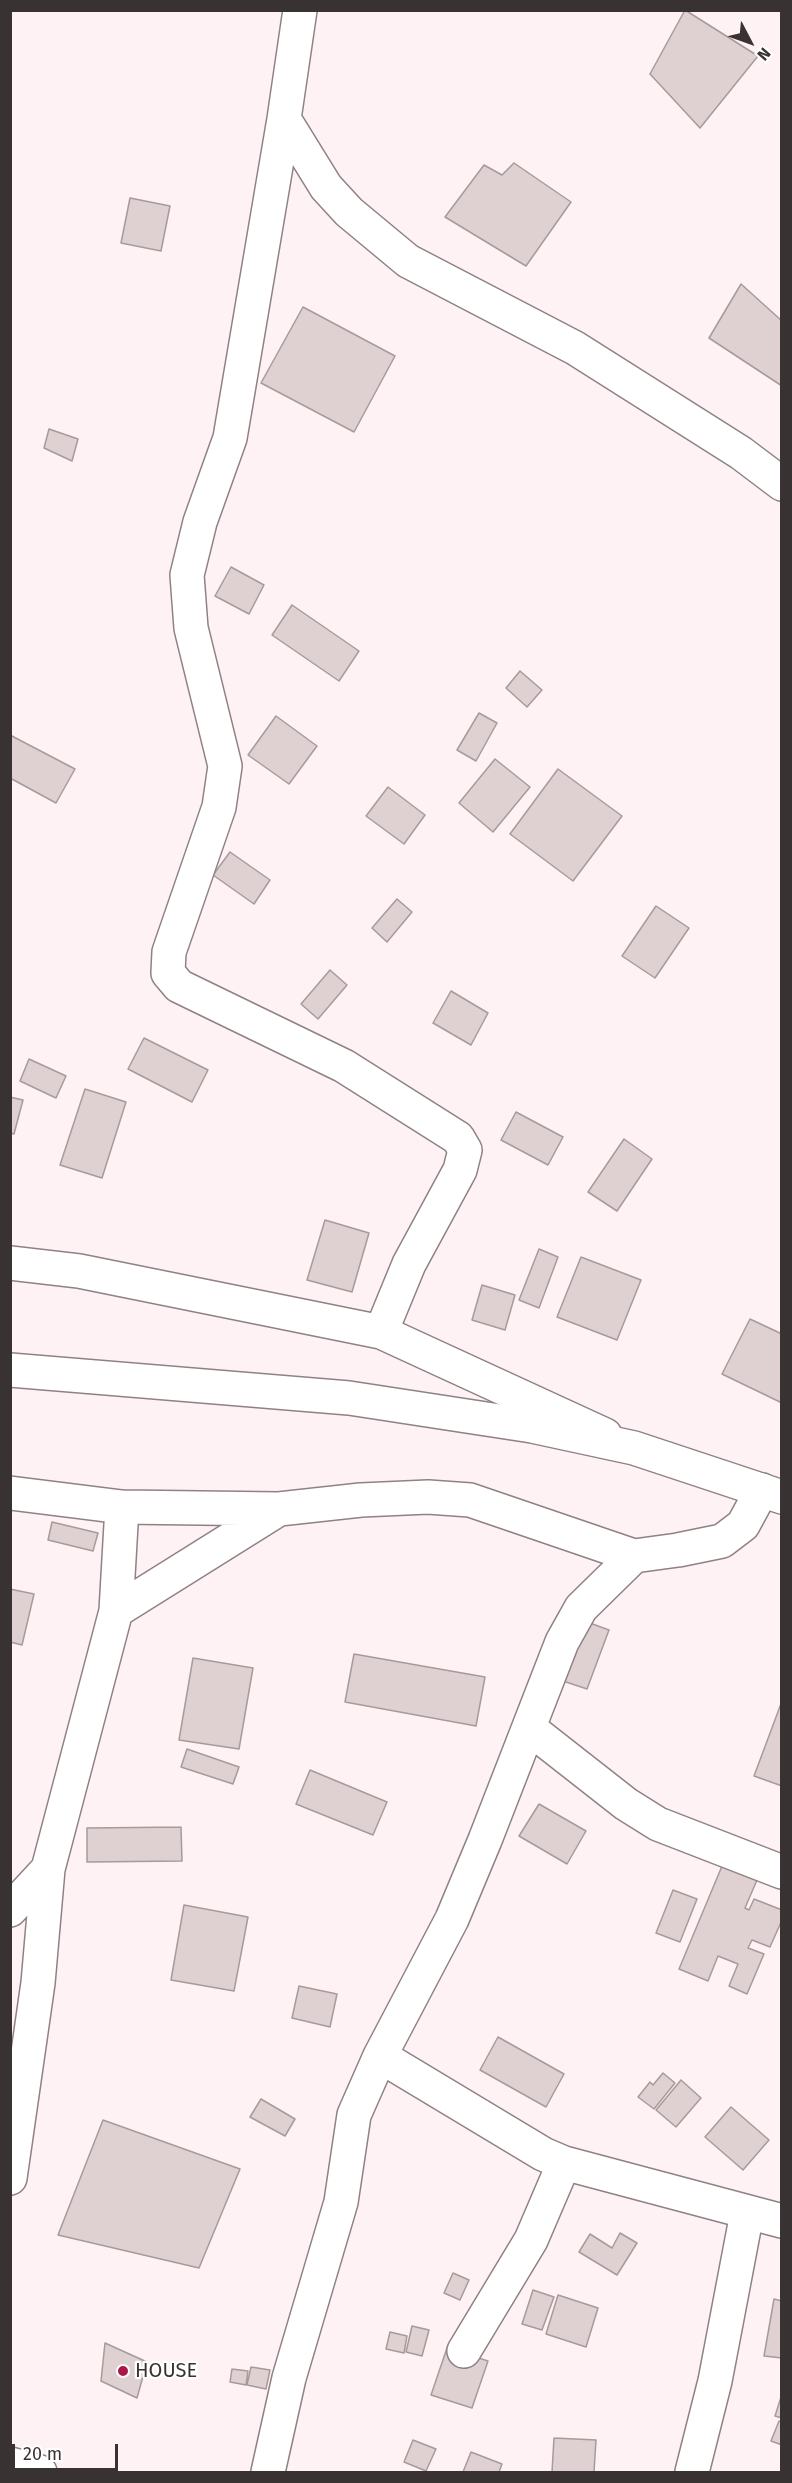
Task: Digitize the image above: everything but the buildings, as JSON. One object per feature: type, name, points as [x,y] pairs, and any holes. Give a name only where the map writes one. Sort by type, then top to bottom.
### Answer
[{"type":"street","points":[[300,10],[285,119],[230,438],[200,522],[187,575],[191,628],[225,766],[219,807],[169,952],[168,973],[179,986],[344,1066],[458,1138],[465,1150],[460,1170],[409,1264],[381,1332]]},
{"type":"street","points":[[285,119],[326,188],[349,212],[408,261],[575,348],[741,453],[782,484]]},
{"type":"street","points":[[10,1263],[79,1271],[381,1332],[634,1448],[772,1494],[743,1526],[722,1541],[634,1556],[470,1500],[428,1497],[361,1500],[279,1509],[122,1507],[10,1493]]},
{"type":"street","points":[[10,1370],[349,1398],[532,1426],[634,1448]]},
{"type":"street","points":[[10,2178],[38,1983],[48,1869],[116,1611],[122,1507]]},
{"type":"street","points":[[116,1611],[279,1509]]},
{"type":"street","points":[[268,2472],[289,2378],[341,2202],[354,2115],[380,2056],[452,1919],[562,1642],[581,1608],[634,1556]]},
{"type":"street","points":[[529,1728],[626,1804],[658,1824],[782,1872]]},
{"type":"street","points":[[10,1910],[48,1869]]},
{"type":"street","points":[[380,2056],[543,2154],[564,2163],[782,2221]]},
{"type":"street","points":[[464,2351],[531,2240],[564,2163]]},
{"type":"street","points":[[692,2472],[715,2381],[747,2213]]},
{"type":"street","points":[[10,2464],[40,2472]]},
{"type":"place","name":"HOUSE","points":[[123,2371]]}]
